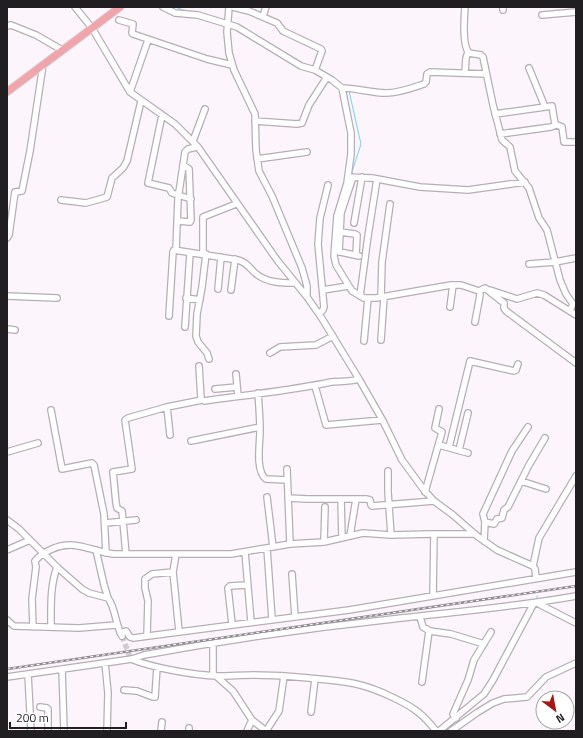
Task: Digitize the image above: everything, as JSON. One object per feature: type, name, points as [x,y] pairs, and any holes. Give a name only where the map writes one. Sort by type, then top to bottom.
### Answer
[{"type":"main road","points":[[7,92],[120,7]]},
{"type":"street","points":[[75,7],[92,28],[120,78],[130,92],[162,114],[193,141],[236,204],[295,283],[307,296],[359,379],[402,460],[426,492],[434,501],[497,550],[534,566]]},
{"type":"street","points":[[163,7],[175,13],[198,15],[239,27],[301,66],[315,69],[344,88],[390,93],[425,83],[427,74],[430,72],[486,74]]},
{"type":"street","points":[[229,7],[227,32],[232,65],[255,114],[257,160],[261,176],[272,196],[302,268],[307,286],[307,296]]},
{"type":"street","points":[[233,7],[263,16],[278,23],[283,31],[321,49],[322,51],[315,69]]},
{"type":"street","points":[[263,16],[266,7]]},
{"type":"street","points":[[465,7],[464,32],[468,52],[465,73]]},
{"type":"street","points":[[542,14],[576,12]]},
{"type":"street","points":[[119,20],[134,24],[132,34],[207,59],[232,65]]},
{"type":"street","points":[[7,26],[11,25],[36,35],[62,50]]},
{"type":"street","points":[[130,92],[148,40]]},
{"type":"street","points":[[468,52],[482,56],[500,134],[503,141],[510,147],[515,171],[530,190],[539,218],[548,232],[555,262],[564,290],[573,304],[570,310]]},
{"type":"street","points":[[7,238],[9,234],[15,192],[21,191],[24,182],[43,65]]},
{"type":"street","points":[[529,68],[545,106]]},
{"type":"street","points":[[255,121],[297,124],[302,123],[309,105],[327,77]]},
{"type":"street","points":[[337,251],[341,214],[351,177],[351,133],[344,88]]},
{"type":"street","points":[[62,200],[86,203],[107,197],[112,178],[123,168],[127,161],[141,101]]},
{"type":"street","points":[[495,114],[553,106],[556,125]]},
{"type":"street","points":[[193,141],[205,109]]},
{"type":"street","points":[[162,114],[148,183],[170,189],[171,193],[191,199]]},
{"type":"street","points":[[500,134],[556,125],[562,126],[564,143],[576,142]]},
{"type":"street","points":[[169,316],[173,252],[176,250],[179,196],[183,165],[186,150],[197,147]]},
{"type":"street","points":[[257,160],[307,152]]},
{"type":"street","points":[[178,221],[191,221],[189,169],[183,165]]},
{"type":"street","points":[[351,177],[378,179],[416,187],[468,190],[525,182]]},
{"type":"street","points":[[351,177],[337,214],[336,265],[353,292],[368,298],[461,285],[517,299],[534,294],[540,294],[548,297],[576,315]]},
{"type":"street","points":[[354,223],[362,177]]},
{"type":"street","points":[[360,295],[378,179]]},
{"type":"street","points":[[319,314],[324,309],[318,244],[320,218],[328,186]]},
{"type":"street","points":[[209,359],[207,353],[198,342],[196,336],[197,314],[203,282],[203,217],[236,204]]},
{"type":"street","points":[[381,340],[382,262],[390,204]]},
{"type":"street","points":[[340,232],[357,235],[356,256]]},
{"type":"street","points":[[176,250],[235,259],[246,263],[257,274],[271,281],[295,283]]},
{"type":"street","points":[[337,251],[365,257]]},
{"type":"street","points":[[185,327],[190,253]]},
{"type":"street","points":[[218,289],[221,257]]},
{"type":"street","points":[[529,264],[555,262],[576,258]]},
{"type":"street","points":[[231,290],[235,259]]},
{"type":"street","points":[[450,307],[453,285]]},
{"type":"street","points":[[323,290],[348,286]]},
{"type":"street","points":[[483,290],[502,301],[504,307],[576,363]]},
{"type":"street","points":[[475,322],[480,295],[483,290]]},
{"type":"street","points":[[7,296],[58,298]]},
{"type":"street","points":[[186,298],[200,300]]},
{"type":"street","points":[[364,342],[368,298]]},
{"type":"street","points":[[7,329],[15,330]]},
{"type":"street","points":[[270,353],[280,347],[316,346],[333,336]]},
{"type":"street","points":[[449,447],[470,361],[515,371],[518,364]]},
{"type":"street","points":[[199,366],[202,400]]},
{"type":"street","points":[[236,374],[238,396]]},
{"type":"street","points":[[126,554],[122,512],[117,508],[113,472],[132,469],[125,420],[167,407],[202,400],[359,379]]},
{"type":"street","points":[[315,386],[326,425],[382,420]]},
{"type":"street","points":[[215,390],[237,387]]},
{"type":"street","points":[[258,393],[260,463],[263,476],[266,479],[287,480]]},
{"type":"street","points":[[167,407],[170,435]]},
{"type":"street","points":[[426,492],[442,432],[435,428],[439,409]]},
{"type":"street","points":[[51,410],[61,468],[93,463],[105,523],[106,553]]},
{"type":"street","points":[[459,450],[468,413]]},
{"type":"street","points":[[191,441],[260,427]]},
{"type":"street","points":[[484,541],[485,522],[483,514],[515,447],[528,427]]},
{"type":"street","points":[[485,522],[494,524],[497,519],[502,518],[504,511],[508,508],[513,499],[520,481],[545,438]]},
{"type":"street","points":[[7,452],[38,443]]},
{"type":"street","points":[[439,444],[468,453]]},
{"type":"street","points":[[287,469],[290,544]]},
{"type":"street","points":[[388,471],[391,535]]},
{"type":"street","points":[[536,578],[534,566],[539,538],[576,476]]},
{"type":"street","points":[[520,481],[546,489]]},
{"type":"street","points":[[267,497],[273,547]]},
{"type":"street","points":[[288,498],[370,500],[372,506],[434,501]]},
{"type":"street","points":[[341,499],[342,538]]},
{"type":"street","points":[[350,536],[356,499]]},
{"type":"street","points":[[324,542],[325,507]]},
{"type":"street","points":[[7,520],[86,592],[108,598]]},
{"type":"street","points":[[105,523],[136,520]]},
{"type":"street","points":[[33,627],[32,598],[36,567],[34,561],[43,553],[67,544],[86,547],[106,553],[231,554],[290,544],[324,542],[366,533],[391,535],[475,534]]},
{"type":"street","points":[[433,595],[434,534]]},
{"type":"street","points":[[7,550],[30,540]]},
{"type":"street","points":[[267,548],[272,619]]},
{"type":"street","points":[[96,550],[104,585],[108,598],[111,602],[116,625],[121,634],[126,632],[133,638],[349,610],[576,572]]},
{"type":"street","points":[[245,552],[251,622]]},
{"type":"street","points":[[176,554],[173,572],[180,631]]},
{"type":"street","points":[[51,627],[51,596],[57,567]]},
{"type":"street","points":[[147,636],[148,601],[145,588],[145,579],[152,574],[173,572]]},
{"type":"street","points":[[292,574],[295,617]]},
{"type":"street","points":[[232,624],[229,586],[248,585]]},
{"type":"street","points":[[7,677],[105,663],[213,644],[393,619],[536,603],[576,596]]},
{"type":"street","points":[[536,603],[576,623]]},
{"type":"street","points":[[131,658],[157,667],[214,675],[284,676],[344,681],[375,689],[417,710],[437,731],[479,700],[489,687],[536,603]]},
{"type":"street","points":[[420,617],[423,627],[429,630],[451,634],[484,644]]},
{"type":"street","points":[[7,620],[14,626],[33,627],[79,628],[116,625]]},
{"type":"street","points":[[422,682],[429,630]]},
{"type":"street","points":[[456,718],[453,715],[468,680],[474,660],[491,632]]},
{"type":"street","points":[[213,644],[214,675],[233,691],[252,720],[266,731],[280,711],[284,676]]},
{"type":"street","points":[[105,663],[108,693],[107,731]]},
{"type":"street","points":[[451,731],[493,703],[504,699],[527,697],[546,677],[576,663]]},
{"type":"street","points":[[124,690],[137,691],[155,697],[157,667]]},
{"type":"street","points":[[62,669],[64,731]]},
{"type":"street","points":[[28,674],[31,731]]},
{"type":"street","points":[[311,712],[315,679]]},
{"type":"street","points":[[40,707],[48,709],[48,731]]},
{"type":"street","points":[[247,731],[252,720]]},
{"type":"street","points":[[161,731],[162,722]]},
{"type":"waterway","points":[[175,7],[189,12]]},
{"type":"waterway","points":[[349,91],[361,144],[351,175]]},
{"type":"waterway","points":[[339,264],[355,290]]},
{"type":"waterway","points":[[565,351],[576,359]]},
{"type":"waterway","points":[[533,553],[534,547]]},
{"type":"tunnel","points":[[122,636],[130,657]]},
{"type":"railway","points":[[7,669],[576,586]]}]
